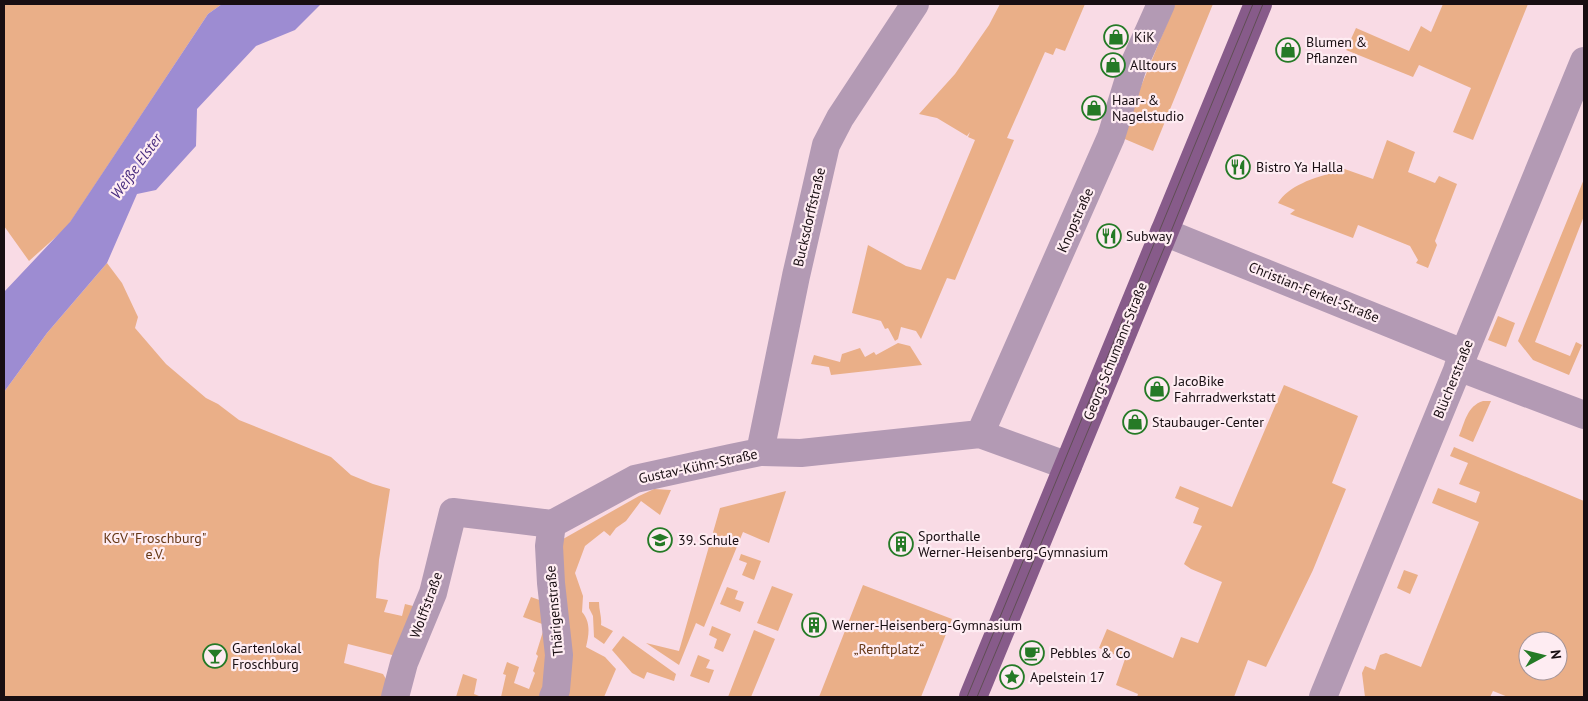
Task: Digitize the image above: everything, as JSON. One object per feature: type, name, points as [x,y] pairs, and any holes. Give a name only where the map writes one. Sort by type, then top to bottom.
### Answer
[{"type":"main road","name":"Georg-Schumann-Straße","points":[[973,697],[1258,4]]},
{"type":"street","name":"Bucksdorffstraße","points":[[760,452],[796,276],[826,145],[840,118],[915,4]]},
{"type":"street","name":"Knopstraße","points":[[980,434],[1111,138],[1132,69],[1161,4]]},
{"type":"street","name":"Blücherstraße","points":[[1323,697],[1584,61]]},
{"type":"street","name":"Christian-Ferkel-Straße","points":[[1164,232],[1584,415]]},
{"type":"street","name":"Gustav-Kühn-Straße","points":[[552,524],[635,479],[760,452],[801,453],[980,434],[1068,466]]},
{"type":"street","name":"Wolffstraße","points":[[395,697],[404,663],[433,593],[453,512],[552,524]]},
{"type":"street","name":"Thärigenstraße","points":[[552,524],[549,546],[559,655],[556,690],[553,697]]},
{"type":"green space","points":[[4,4],[222,4],[208,14],[67,227],[29,261],[4,226]]},
{"type":"green space","points":[[1000,4],[1085,4],[1065,51],[1056,48],[1053,55],[1045,52],[1007,138],[1014,140],[955,280],[947,278],[921,339],[916,331],[901,327],[898,339],[895,341],[888,328],[885,329],[881,321],[852,313],[868,245],[906,266],[921,270],[975,140],[968,137],[970,132],[967,136],[937,118],[919,114],[955,74],[989,25]]},
{"type":"green space","points":[[1175,4],[1213,4],[1153,151],[1120,137]]},
{"type":"green space","points":[[1443,4],[1528,4],[1473,140],[1453,132],[1471,88],[1419,65],[1413,77],[1346,50],[1356,28],[1409,51],[1421,26],[1431,32]]},
{"type":"green space","points":[[1387,140],[1415,152],[1408,172],[1435,183],[1439,176],[1457,184],[1435,241],[1437,245],[1428,268],[1416,263],[1418,260],[1410,246],[1358,225],[1353,238],[1290,214],[1295,210],[1278,203],[1282,197],[1295,187],[1333,173],[1336,166],[1373,179]]},
{"type":"green space","points":[[1584,179],[1584,216],[1535,342],[1570,356],[1576,342],[1582,345],[1569,375],[1533,360],[1518,341]]},
{"type":"green space","name":"KGV \"Froschburg\" e.V.","points":[[107,263],[122,283],[138,317],[135,328],[166,364],[206,398],[218,404],[239,420],[331,457],[351,475],[390,489],[379,560],[376,598],[388,600],[384,612],[402,616],[405,604],[417,607],[400,657],[348,644],[344,663],[383,674],[390,686],[386,697],[4,697],[4,392],[47,333]]},
{"type":"green space","points":[[1498,316],[1515,323],[1506,347],[1488,340]]},
{"type":"green space","points":[[898,343],[910,346],[922,365],[831,375],[829,367],[811,364],[814,355],[840,362],[842,354],[860,348],[865,357],[874,352],[876,355]]},
{"type":"green space","points":[[1284,385],[1358,416],[1332,483],[1346,489],[1313,570],[1266,667],[1248,660],[1234,697],[1137,697],[1138,694],[1116,685],[1125,659],[1099,648],[1107,629],[1173,658],[1181,637],[1198,643],[1222,582],[1191,569],[1184,564],[1202,526],[1193,523],[1199,508],[1175,498],[1180,486],[1232,507]]},
{"type":"green space","points":[[1483,401],[1491,401],[1473,442],[1459,436],[1470,411]]},
{"type":"green space","points":[[1454,447],[1584,501],[1584,697],[1508,697],[1493,691],[1490,697],[1365,697],[1362,673],[1365,666],[1375,670],[1380,655],[1386,653],[1421,667],[1479,522],[1432,503],[1438,488],[1476,503],[1480,492],[1459,484],[1468,463],[1450,456]]},
{"type":"green space","points":[[654,489],[671,490],[660,515],[641,501],[626,521],[616,528],[610,536],[604,531],[585,546],[575,573],[583,596],[582,612],[588,624],[586,647],[605,657],[616,669],[604,697],[557,697],[556,543]]},
{"type":"green space","points":[[786,491],[769,543],[743,532],[704,627],[696,623],[679,665],[646,643],[679,651],[720,508]]},
{"type":"green space","points":[[741,554],[761,561],[754,580],[742,575],[747,563],[739,560]]},
{"type":"green space","points":[[1404,570],[1418,575],[1410,594],[1397,588]]},
{"type":"green space","name":"„Renftplatz“","points":[[863,585],[952,619],[921,697],[819,697]]},
{"type":"green space","points":[[772,586],[793,594],[778,631],[757,623]]},
{"type":"green space","points":[[727,587],[738,591],[735,599],[744,602],[740,612],[720,604]]},
{"type":"green space","points":[[531,597],[548,603],[545,697],[501,697],[506,675],[503,674],[507,662],[519,667],[514,683],[529,689],[535,673],[533,671],[538,656],[536,654],[545,625],[523,617]]},
{"type":"green space","points":[[589,602],[599,602],[601,625],[613,631],[604,644],[594,637],[593,616],[589,608]]},
{"type":"green space","points":[[712,626],[731,634],[723,652],[714,648],[717,639],[709,635]]},
{"type":"green space","points":[[754,630],[775,639],[751,697],[728,697]]},
{"type":"green space","points":[[623,636],[676,674],[674,681],[647,672],[644,679],[632,673],[612,650]]},
{"type":"green space","points":[[698,655],[710,660],[706,668],[714,670],[709,683],[690,676]]},
{"type":"green space","points":[[463,674],[477,679],[474,694],[478,697],[456,697]]},
{"type":"water","name":"Weiße Elster","points":[[222,4],[321,4],[295,30],[256,46],[197,109],[196,146],[156,190],[137,194],[107,263],[47,333],[4,392],[4,292],[70,222],[208,14]]},
{"type":"tram line","points":[[967,697],[1253,4]]},
{"type":"tram line","points":[[977,697],[1170,234],[1263,4]]},
{"type":"place","name":"KiK","points":[[1116,37]]},
{"type":"place","name":"Blumen & Pflanzen","points":[[1288,50]]},
{"type":"place","name":"Alltours","points":[[1113,65]]},
{"type":"place","name":"Haar- & Nagelstudio","points":[[1094,108]]},
{"type":"place","name":"Bistro Ya Halla","points":[[1238,167]]},
{"type":"place","name":"Subway","points":[[1109,236]]},
{"type":"place","name":"JacoBike Fahrradwerkstatt","points":[[1157,389]]},
{"type":"place","name":"Staubauger-Center","points":[[1135,422]]},
{"type":"place","name":"39. Schule","points":[[660,540]]},
{"type":"place","name":"Sporthalle Werner-Heisenberg-Gymnasium","points":[[901,544]]},
{"type":"place","name":"Werner-Heisenberg-Gymnasium","points":[[814,625]]},
{"type":"place","name":"Pebbles & Co","points":[[1032,653]]},
{"type":"place","name":"Gartenlokal Froschburg","points":[[215,656]]},
{"type":"place","name":"Apelstein 17","points":[[1012,677]]}]
